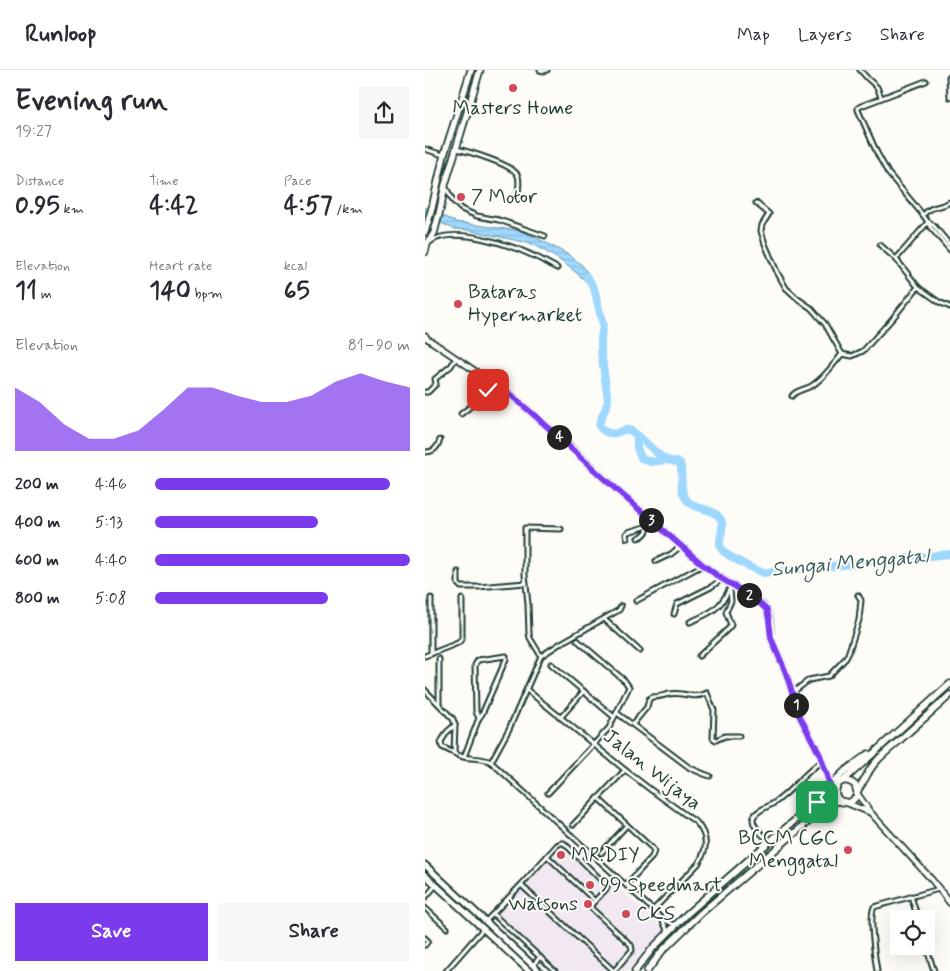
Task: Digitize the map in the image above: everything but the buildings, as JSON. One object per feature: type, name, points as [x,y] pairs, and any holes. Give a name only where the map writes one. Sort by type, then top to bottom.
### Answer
[{"type":"main road","points":[[425,252],[427,244],[434,233],[445,185],[480,70]]},
{"type":"main road","points":[[425,231],[444,155],[472,71]]},
{"type":"main road","points":[[811,807],[830,785],[841,779],[878,750],[950,684]]},
{"type":"main road","points":[[884,743],[892,740],[950,688]]},
{"type":"main road","points":[[647,971],[662,951],[701,913],[797,831],[830,804],[837,801],[846,803],[854,800],[868,773],[880,758],[950,695]]},
{"type":"main road","points":[[841,779],[853,783],[857,787],[857,793]]},
{"type":"main road","points":[[635,971],[668,932],[769,842],[811,807],[835,791],[841,779]]},
{"type":"main road","points":[[835,791],[837,798],[846,803]]},
{"type":"main road","points":[[425,865],[539,971]]},
{"type":"main road","points":[[425,875],[529,971]]},
{"type":"street","points":[[540,70],[547,70]]},
{"type":"street","points":[[860,70],[877,87],[881,98]]},
{"type":"street","points":[[949,77],[950,97]]},
{"type":"street","points":[[926,81],[861,106],[858,110],[888,173],[950,250]]},
{"type":"street","points":[[425,148],[444,155]]},
{"type":"street","points":[[456,149],[491,160],[516,172],[519,176],[518,196]]},
{"type":"street","points":[[445,185],[453,201],[461,210],[477,216],[499,220],[545,236]]},
{"type":"street","points":[[923,215],[932,208],[950,202]]},
{"type":"street","points":[[756,203],[769,214],[762,225],[761,231],[765,244],[786,288],[811,308],[825,324],[842,354],[852,356],[863,351],[918,287]]},
{"type":"street","points":[[928,222],[934,226],[950,245]]},
{"type":"street","points":[[896,260],[928,222]]},
{"type":"street","points":[[427,244],[435,238],[454,235],[486,240],[514,248],[557,268]]},
{"type":"street","points":[[880,245],[896,260],[918,287],[939,302],[950,307]]},
{"type":"street","points":[[425,337],[512,396],[703,565],[731,587],[753,597],[767,610],[771,638],[786,673],[799,715],[827,773],[830,785]]},
{"type":"street","points":[[792,396],[798,390],[807,389],[823,377],[842,354]]},
{"type":"street","points":[[425,392],[428,392],[436,384],[435,379],[451,366],[456,357]]},
{"type":"street","points":[[461,414],[476,402],[493,384]]},
{"type":"street","points":[[425,452],[432,452],[437,448],[441,440]]},
{"type":"street","points":[[627,538],[628,532],[648,526],[653,522]]},
{"type":"street","points":[[638,538],[645,533],[648,526]]},
{"type":"street","points":[[541,656],[529,634],[525,528],[561,529]]},
{"type":"street","points":[[655,561],[671,554],[681,546]]},
{"type":"street","points":[[636,600],[703,565]]},
{"type":"street","points":[[457,572],[457,584],[461,587],[478,588],[526,583]]},
{"type":"street","points":[[674,614],[677,604],[711,587],[722,579]]},
{"type":"street","points":[[690,622],[717,608],[731,587]]},
{"type":"street","points":[[699,656],[731,625],[726,612],[731,601],[731,587]]},
{"type":"street","points":[[792,693],[809,680],[829,676],[846,658],[859,620],[861,600],[858,595]]},
{"type":"street","points":[[431,598],[431,654]]},
{"type":"street","points":[[425,656],[458,643],[461,639],[462,599]]},
{"type":"street","points":[[491,762],[509,729],[541,656],[619,610],[621,606]]},
{"type":"street","points":[[604,619],[640,650]]},
{"type":"street","points":[[549,793],[609,728],[629,687],[625,681],[577,640]]},
{"type":"street","points":[[464,757],[506,656],[479,660],[475,664],[476,712],[479,718]]},
{"type":"street","points":[[439,659],[439,705]]},
{"type":"street","points":[[551,664],[615,717]]},
{"type":"street","points":[[425,690],[453,719],[455,725],[454,753]]},
{"type":"street","name":"Jalan Wijaya","points":[[527,690],[625,770],[697,823],[701,828],[706,844],[704,856],[653,910]]},
{"type":"street","points":[[561,718],[584,691]]},
{"type":"street","points":[[633,724],[647,707],[649,699],[652,697],[661,697],[669,694],[696,696],[707,693],[714,710],[713,738],[716,740],[725,736],[739,736]]},
{"type":"street","points":[[617,713],[690,768],[710,776]]},
{"type":"street","points":[[455,725],[447,732],[441,742],[442,746],[456,755],[491,762],[653,910],[662,919],[668,932]]},
{"type":"street","points":[[769,842],[754,824],[753,817],[785,795],[821,761]]},
{"type":"street","points":[[573,826],[625,770]]},
{"type":"street","points":[[827,773],[841,779]]},
{"type":"street","points":[[857,793],[870,812],[932,880],[950,903]]},
{"type":"street","points":[[598,798],[654,851],[626,885]]},
{"type":"street","points":[[846,803],[870,812]]},
{"type":"street","points":[[601,853],[627,825]]},
{"type":"street","points":[[486,922],[557,845],[564,843],[607,886],[591,905],[591,908],[631,945],[632,950],[614,971],[521,885]]},
{"type":"street","points":[[579,858],[587,849]]},
{"type":"street","points":[[547,856],[595,901]]},
{"type":"street","points":[[425,898],[436,886]]},
{"type":"street","points":[[877,971],[872,920],[872,910],[874,907],[939,889]]},
{"type":"street","points":[[911,896],[915,910]]},
{"type":"street","points":[[425,908],[447,928]]},
{"type":"street","points":[[493,914],[555,971]]},
{"type":"street","points":[[662,919],[676,926]]},
{"type":"street","points":[[446,971],[483,929]]},
{"type":"street","points":[[425,938],[429,941],[425,945]]},
{"type":"street","points":[[929,955],[934,971]]},
{"type":"street","points":[[533,966],[540,957]]},
{"type":"shaded area","points":[[561,837],[668,932],[636,971],[549,971],[489,916]]},
{"type":"water","points":[[425,207],[456,222],[520,231],[539,239],[569,255],[582,265],[594,282],[589,285],[561,261],[544,250],[528,243],[468,230],[454,229],[425,217]]},
{"type":"waterway","name":"Sungai Menggatal","points":[[587,277],[594,288],[603,325],[601,351],[608,401],[599,426],[604,431],[611,433],[628,430],[661,456],[669,461],[680,463],[683,493],[686,499],[690,504],[716,514],[722,521],[720,546],[726,554],[764,573],[950,554]]},
{"type":"waterway","points":[[637,436],[637,448],[641,458],[651,462],[667,460]]},
{"type":"place","name":"Masters Home","points":[[513,88]]},
{"type":"place","name":"7 Motor","points":[[461,197]]},
{"type":"place","name":"Bataras Hypermarket","points":[[458,304]]},
{"type":"place","name":"BCCM CGC Menggatal","points":[[848,850]]},
{"type":"place","name":"MR.DIY","points":[[561,855]]},
{"type":"place","name":"99 Speedmart","points":[[590,885]]},
{"type":"place","name":"Watsons","points":[[588,904]]},
{"type":"place","name":"CKS","points":[[626,914]]},
{"type":"route","points":[[488,390],[493,384],[512,396],[703,565],[722,579],[753,597],[767,610],[771,638],[786,673],[799,715],[820,755],[827,773],[830,785],[811,807],[817,802]]}]
